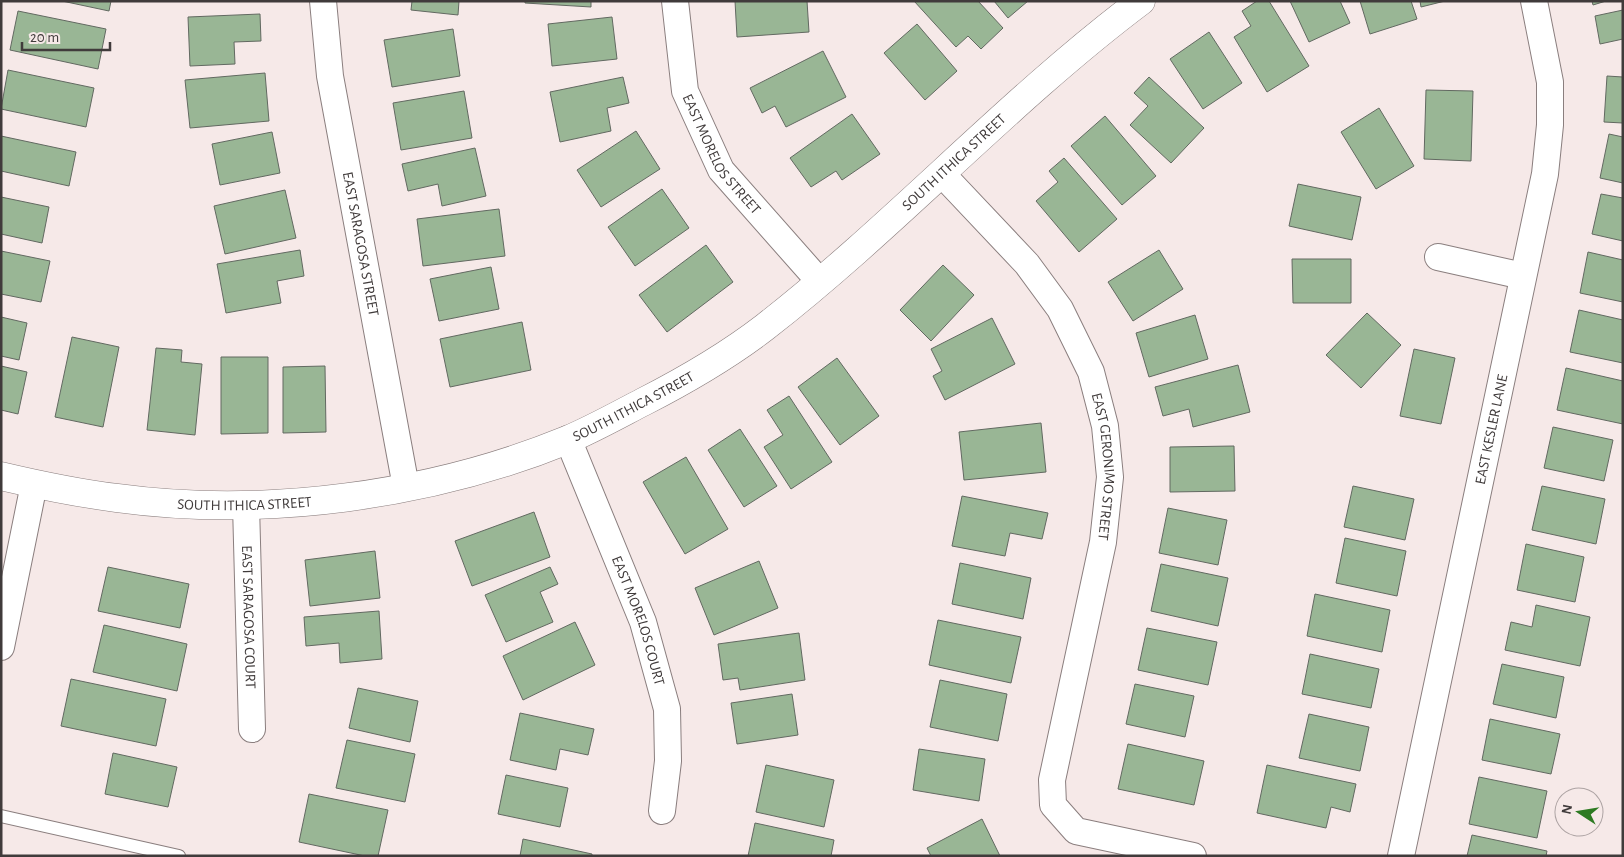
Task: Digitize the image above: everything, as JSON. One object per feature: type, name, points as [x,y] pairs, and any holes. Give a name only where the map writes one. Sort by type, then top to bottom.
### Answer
[{"type":"street","name":"EAST SARAGOSA STREET","points":[[323,1],[330,76],[406,486]]},
{"type":"street","name":"EAST MORELOS STREET","points":[[675,1],[685,90],[721,170],[820,282]]},
{"type":"street","name":"SOUTH ITHICA STREET","points":[[1,476],[34,484],[119,498],[246,505],[350,496],[406,486],[518,458],[568,440],[716,363],[820,282],[1050,76],[1141,1]]},
{"type":"street","name":"EAST KESLER LANE","points":[[1401,856],[1545,174],[1550,124],[1550,82],[1534,1]]},
{"type":"street","name":"EAST GERONIMO STREET","points":[[942,174],[1027,264],[1060,309],[1091,372],[1105,426],[1110,477],[1103,542],[1052,780],[1052,805],[1076,831],[1193,856]]},
{"type":"street","points":[[1438,257],[1523,276]]},
{"type":"street","name":"EAST MORELOS COURT","points":[[568,440],[643,622],[667,709],[668,762],[662,811]]},
{"type":"street","points":[[1,647],[34,484]]},
{"type":"street","name":"EAST SARAGOSA COURT","points":[[246,505],[252,729]]},
{"type":"lane","points":[[1,816],[179,856]]},
{"type":"building","points":[[62,1],[111,1],[109,11]]},
{"type":"building","points":[[412,1],[459,1],[458,15],[411,10]]},
{"type":"building","points":[[525,1],[591,1],[591,7],[525,3]]},
{"type":"building","points":[[735,1],[807,1],[809,32],[737,37]]},
{"type":"building","points":[[914,1],[978,1],[1003,28],[981,49],[968,36],[956,47]]},
{"type":"building","points":[[994,1],[1028,1],[1008,18]]},
{"type":"building","points":[[1257,1],[1269,1],[1309,66],[1267,92],[1234,37],[1251,26],[1242,11]]},
{"type":"building","points":[[1290,1],[1340,1],[1350,23],[1309,42]]},
{"type":"building","points":[[1360,1],[1411,1],[1417,19],[1370,34]]},
{"type":"building","points":[[1420,1],[1445,1],[1421,7]]},
{"type":"building","points":[[1592,1],[1606,1],[1593,5]]},
{"type":"building","points":[[1623,10],[1623,39],[1600,44],[1595,16]]},
{"type":"building","points":[[18,11],[106,29],[98,69],[10,50]]},
{"type":"building","points":[[260,14],[261,41],[234,42],[235,64],[190,66],[188,17]]},
{"type":"building","points":[[612,17],[617,59],[552,66],[548,24]]},
{"type":"building","points":[[917,24],[957,71],[925,100],[884,53]]},
{"type":"building","points":[[453,29],[460,76],[392,87],[384,40]]},
{"type":"building","points":[[1209,32],[1242,83],[1203,109],[1170,59]]},
{"type":"building","points":[[823,51],[846,97],[786,127],[775,106],[762,113],[750,88]]},
{"type":"building","points":[[8,70],[94,88],[86,127],[1,109]]},
{"type":"building","points":[[265,73],[269,121],[190,128],[185,80]]},
{"type":"building","points":[[1607,76],[1623,77],[1623,123],[1604,122]]},
{"type":"building","points":[[623,77],[629,103],[607,108],[611,131],[560,142],[550,92]]},
{"type":"building","points":[[1149,77],[1204,128],[1171,163],[1130,125],[1148,106],[1134,93]]},
{"type":"building","points":[[1426,90],[1473,91],[1471,161],[1424,159]]},
{"type":"building","points":[[464,91],[472,138],[401,150],[393,103]]},
{"type":"building","points":[[1379,108],[1414,166],[1376,189],[1341,132]]},
{"type":"building","points":[[852,114],[880,154],[842,180],[836,171],[811,187],[790,158]]},
{"type":"building","points":[[1105,116],[1156,176],[1122,205],[1071,146]]},
{"type":"building","points":[[636,131],[660,169],[601,207],[577,170]]},
{"type":"building","points":[[272,132],[280,173],[220,185],[212,144]]},
{"type":"building","points":[[1609,134],[1623,137],[1623,183],[1600,178]]},
{"type":"building","points":[[1,136],[76,152],[69,186],[1,171]]},
{"type":"building","points":[[475,148],[486,196],[442,206],[438,184],[408,191],[402,164]]},
{"type":"building","points":[[1064,158],[1117,219],[1079,252],[1036,201],[1058,182],[1049,171]]},
{"type":"building","points":[[1298,184],[1361,197],[1352,240],[1289,226]]},
{"type":"building","points":[[662,189],[689,228],[635,266],[608,227]]},
{"type":"building","points":[[285,190],[296,238],[225,254],[214,206]]},
{"type":"building","points":[[1601,194],[1623,198],[1623,241],[1592,234]]},
{"type":"building","points":[[1,197],[49,207],[42,243],[1,234]]},
{"type":"building","points":[[499,209],[505,256],[423,266],[417,219]]},
{"type":"building","points":[[706,245],[733,282],[667,332],[639,295]]},
{"type":"building","points":[[300,250],[304,276],[277,281],[281,303],[226,313],[217,264]]},
{"type":"building","points":[[1159,250],[1183,289],[1133,321],[1108,282]]},
{"type":"building","points":[[1,251],[50,261],[41,302],[1,294]]},
{"type":"building","points":[[1588,252],[1623,260],[1623,302],[1580,293]]},
{"type":"building","points":[[1292,259],[1351,259],[1351,303],[1293,303]]},
{"type":"building","points":[[943,265],[974,295],[931,341],[900,310]]},
{"type":"building","points":[[491,267],[499,309],[439,321],[430,279]]},
{"type":"building","points":[[1579,310],[1623,320],[1623,363],[1570,352]]},
{"type":"building","points":[[1367,313],[1401,345],[1361,388],[1326,355]]},
{"type":"building","points":[[1195,315],[1208,359],[1149,377],[1136,333]]},
{"type":"building","points":[[1,317],[27,323],[19,360],[1,356]]},
{"type":"building","points":[[992,318],[1015,364],[945,400],[933,376],[942,371],[931,349]]},
{"type":"building","points":[[522,322],[531,370],[450,387],[440,339]]},
{"type":"building","points":[[72,337],[119,347],[103,427],[55,417]]},
{"type":"building","points":[[156,348],[182,350],[181,362],[202,364],[195,435],[147,430]]},
{"type":"building","points":[[1414,349],[1455,358],[1441,424],[1400,416]]},
{"type":"building","points":[[221,357],[268,357],[268,433],[221,434]]},
{"type":"building","points":[[837,358],[879,416],[840,445],[798,387]]},
{"type":"building","points":[[1238,365],[1250,412],[1193,427],[1189,409],[1163,416],[1155,387]]},
{"type":"building","points":[[1,366],[27,372],[18,414],[1,410]]},
{"type":"building","points":[[325,366],[326,432],[283,433],[283,367]]},
{"type":"building","points":[[1566,368],[1623,381],[1623,424],[1557,410]]},
{"type":"building","points":[[789,396],[832,462],[791,489],[764,447],[783,435],[767,410]]},
{"type":"building","points":[[1041,423],[1046,472],[964,480],[959,432]]},
{"type":"building","points":[[1553,427],[1613,440],[1604,481],[1544,468]]},
{"type":"building","points":[[740,429],[777,486],[744,507],[708,450]]},
{"type":"building","points":[[1234,446],[1235,491],[1170,492],[1170,447]]},
{"type":"building","points":[[686,457],[728,529],[685,554],[643,482]]},
{"type":"building","points":[[1353,486],[1414,499],[1405,540],[1344,527]]},
{"type":"building","points":[[1542,486],[1605,499],[1596,544],[1532,530]]},
{"type":"building","points":[[962,496],[1048,513],[1042,539],[1010,533],[1005,556],[952,546]]},
{"type":"building","points":[[1168,508],[1227,520],[1218,565],[1159,553]]},
{"type":"building","points":[[534,512],[550,557],[472,586],[455,541]]},
{"type":"building","points":[[1345,538],[1406,551],[1397,596],[1336,583]]},
{"type":"building","points":[[1526,544],[1584,557],[1575,602],[1517,590]]},
{"type":"building","points":[[375,551],[380,598],[310,606],[305,560]]},
{"type":"building","points":[[759,561],[778,608],[714,635],[695,588]]},
{"type":"building","points":[[960,563],[1031,578],[1023,619],[952,604]]},
{"type":"building","points":[[1161,564],[1228,578],[1218,626],[1151,611]]},
{"type":"building","points":[[108,567],[189,584],[180,628],[98,611]]},
{"type":"building","points":[[550,567],[558,584],[540,592],[553,622],[506,642],[485,595]]},
{"type":"building","points":[[1315,594],[1390,610],[1382,652],[1307,636]]},
{"type":"building","points":[[1536,605],[1590,617],[1580,666],[1505,650],[1511,622],[1532,627]]},
{"type":"building","points":[[379,611],[382,659],[340,663],[339,643],[306,646],[304,617]]},
{"type":"building","points":[[938,620],[1021,637],[1011,683],[929,665]]},
{"type":"building","points":[[575,622],[595,665],[523,700],[503,656]]},
{"type":"building","points":[[104,625],[187,644],[177,691],[93,672]]},
{"type":"building","points":[[1147,628],[1217,642],[1208,685],[1138,670]]},
{"type":"building","points":[[799,633],[805,680],[740,690],[738,678],[723,680],[718,644]]},
{"type":"building","points":[[1310,654],[1379,669],[1371,708],[1302,694]]},
{"type":"building","points":[[1502,664],[1564,677],[1556,718],[1493,704]]},
{"type":"building","points":[[71,679],[166,699],[156,746],[61,726]]},
{"type":"building","points":[[940,680],[1007,694],[998,741],[930,727]]},
{"type":"building","points":[[1135,684],[1194,696],[1185,737],[1126,724]]},
{"type":"building","points":[[358,688],[418,701],[410,742],[349,728]]},
{"type":"building","points":[[792,694],[798,735],[737,744],[731,703]]},
{"type":"building","points":[[520,713],[594,729],[588,755],[560,749],[556,770],[510,760]]},
{"type":"building","points":[[1309,714],[1369,727],[1360,771],[1299,758]]},
{"type":"building","points":[[1490,719],[1560,734],[1551,774],[1482,760]]},
{"type":"building","points":[[347,740],[415,754],[405,802],[336,788]]},
{"type":"building","points":[[1128,744],[1204,761],[1194,805],[1118,789]]},
{"type":"building","points":[[919,749],[985,759],[979,801],[913,790]]},
{"type":"building","points":[[113,753],[177,767],[168,807],[105,794]]},
{"type":"building","points":[[766,765],[834,780],[824,827],[756,812]]},
{"type":"building","points":[[1267,765],[1356,784],[1350,812],[1331,807],[1326,828],[1257,813]]},
{"type":"building","points":[[506,775],[568,788],[560,827],[498,814]]},
{"type":"building","points":[[1479,777],[1547,791],[1537,838],[1469,824]]},
{"type":"building","points":[[309,794],[388,810],[378,856],[365,856],[299,842]]},
{"type":"building","points":[[982,819],[1000,856],[931,856],[927,848]]},
{"type":"building","points":[[755,823],[834,840],[831,856],[748,856]]},
{"type":"building","points":[[1472,835],[1547,851],[1546,856],[1467,856]]},
{"type":"building","points":[[523,839],[592,854],[592,856],[520,856]]}]
